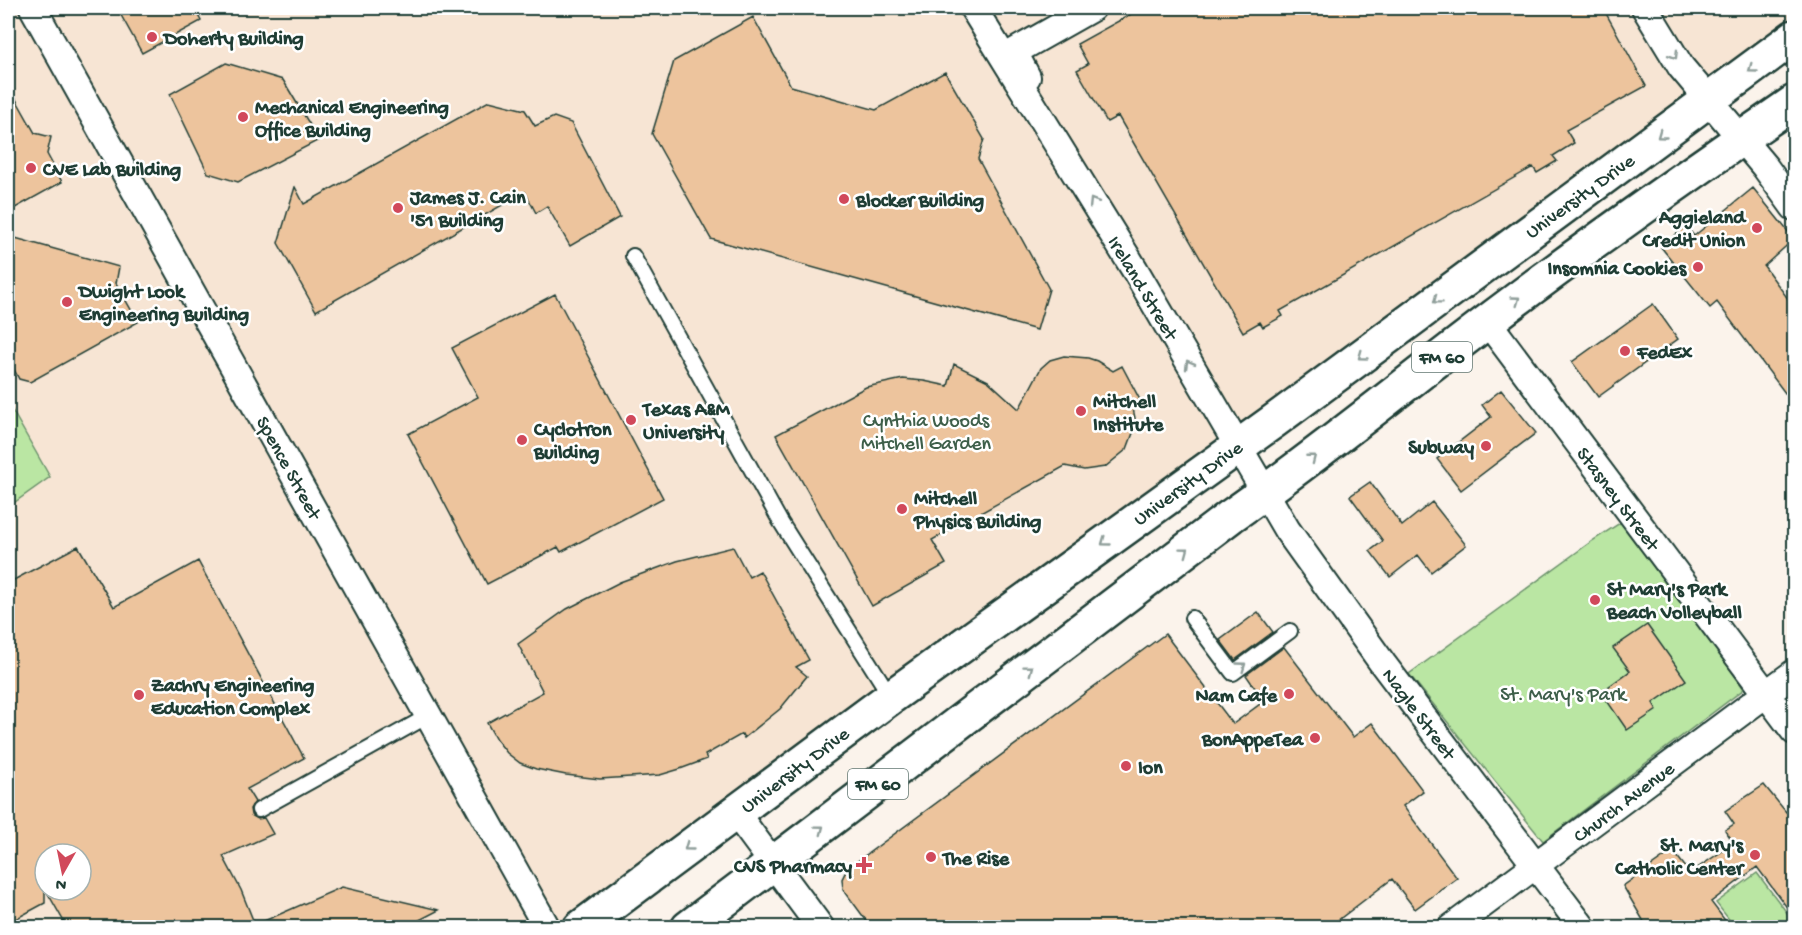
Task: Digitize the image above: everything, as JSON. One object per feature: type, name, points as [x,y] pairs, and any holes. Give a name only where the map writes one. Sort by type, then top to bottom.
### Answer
[{"type":"main road","name":"University Drive","points":[[580,927],[891,697],[1238,446],[1794,38]]},
{"type":"main road","name":"FM 60","points":[[688,927],[1265,492],[1487,321],[1794,102]]},
{"type":"street","name":"Spence Street","points":[[33,8],[547,927]]},
{"type":"street","name":"Ireland Street","points":[[973,8],[1135,270],[1265,492]]},
{"type":"street","name":"Ireland Street","points":[[1048,131],[1031,84],[1014,52],[1092,8]]},
{"type":"street","points":[[1645,8],[1681,67],[1794,207]]},
{"type":"street","name":"Stasney Street","points":[[1487,321],[1794,731]]},
{"type":"street","name":"Nagle Street","points":[[1265,492],[1287,530],[1335,597],[1583,927]]},
{"type":"street","name":"Church Avenue","points":[[1451,927],[1794,673]]},
{"type":"street","points":[[735,812],[821,927]]},
{"type":"lane","points":[[633,256],[780,521],[891,697]]},
{"type":"lane","points":[[1192,618],[1233,673],[1290,631]]},
{"type":"lane","points":[[259,810],[428,716]]},
{"type":"shaded area","name":"Texas A&M University","points":[[8,8],[1794,8],[1794,24],[613,885],[551,927],[8,928]]},
{"type":"green space","points":[[8,403],[50,477],[8,507]]},
{"type":"green space","name":"St. Mary's Park","points":[[1626,519],[1744,689],[1543,841],[1409,674],[1592,541]]},
{"type":"green space","points":[[1757,873],[1794,922],[1794,927],[1735,927],[1716,903]]},
{"type":"building","name":"Doherty Building","points":[[117,8],[194,8],[201,21],[142,53]]},
{"type":"building","points":[[1142,8],[1603,8],[1646,86],[1566,130],[1574,143],[1553,156],[1557,161],[1537,173],[1533,167],[1280,311],[1283,316],[1263,327],[1260,322],[1243,332],[1118,116],[1107,122],[1077,70],[1088,64],[1077,44]]},
{"type":"building","name":"Blocker Building","points":[[753,17],[791,86],[876,110],[945,72],[984,139],[978,159],[1049,289],[1037,330],[711,239],[652,134],[674,61]]},
{"type":"building","name":"Mechanical Engineering Office Building","points":[[226,63],[283,80],[319,140],[238,182],[208,173],[170,94]]},
{"type":"building","name":"CVE Lab Building","points":[[8,85],[35,133],[51,137],[47,154],[62,182],[8,212]]},
{"type":"building","name":"James J. Cain '51 Building","points":[[489,101],[525,110],[535,126],[554,117],[571,123],[620,217],[570,246],[547,206],[536,213],[525,192],[316,311],[278,243],[295,187],[304,204]]},
{"type":"building","points":[[1753,188],[1794,239],[1764,266],[1794,307],[1794,405],[1717,302],[1710,308],[1661,247],[1686,226],[1694,236]]},
{"type":"building","name":"Dwight Look Engineering Building","points":[[8,236],[119,267],[116,283],[138,322],[30,382],[19,379],[8,358]]},
{"type":"building","name":"Cyclotron Building","points":[[555,294],[663,498],[561,552],[558,547],[487,584],[408,434],[478,397],[452,348]]},
{"type":"building","name":"FedEx","points":[[1653,304],[1678,339],[1598,397],[1572,362]]},
{"type":"building","name":"Mitchell Physics Building","points":[[1064,356],[1088,358],[1113,371],[1122,366],[1140,400],[1132,404],[1135,418],[1133,433],[1127,449],[1105,467],[1084,470],[1065,466],[932,540],[946,564],[872,606],[776,435],[866,387],[903,379],[948,386],[954,364],[988,381],[1019,409],[1041,368],[1050,360]]},
{"type":"building","name":"Subway","points":[[1501,390],[1536,433],[1461,490],[1437,459],[1491,417],[1482,405]]},
{"type":"building","points":[[1370,482],[1402,526],[1432,502],[1466,545],[1431,572],[1418,555],[1390,577],[1370,551],[1383,541],[1350,496]]},
{"type":"building","name":"Zachry Engineering Education Complex","points":[[78,546],[114,607],[198,561],[304,758],[247,789],[255,802],[250,809],[251,815],[258,819],[264,818],[273,834],[223,856],[241,890],[255,925],[342,887],[439,910],[406,927],[67,927],[53,902],[93,902],[93,842],[33,842],[33,902],[45,903],[8,923],[8,583]]},
{"type":"building","points":[[733,547],[749,577],[760,571],[809,660],[796,667],[807,676],[780,709],[744,738],[742,734],[705,755],[707,759],[660,775],[600,779],[566,775],[536,769],[520,763],[507,753],[487,723],[543,692],[518,644],[567,609],[620,582],[677,561]]},
{"type":"building","points":[[1258,612],[1273,632],[1235,660],[1220,640]]},
{"type":"building","points":[[1647,625],[1686,680],[1653,703],[1657,710],[1627,730],[1601,692],[1630,671],[1613,648]]},
{"type":"building","name":"Ion","points":[[1165,634],[1233,724],[1264,701],[1246,675],[1284,647],[1353,737],[1372,723],[1423,791],[1403,806],[1457,878],[1415,909],[1392,879],[1329,927],[871,927],[843,889],[842,879],[847,869]]},
{"type":"building","name":"St. Mary's Catholic Center","points":[[1764,785],[1786,812],[1794,806],[1794,917],[1757,867],[1711,902],[1730,927],[1647,927],[1623,886],[1673,851],[1690,873],[1734,843],[1725,830],[1734,824],[1725,811]]},
{"type":"place","name":"Doherty Building","points":[[152,37]]},
{"type":"place","name":"Mechanical Engineering Office Building","points":[[243,117]]},
{"type":"place","name":"CVE Lab Building","points":[[31,168]]},
{"type":"place","name":"Blocker Building","points":[[844,199]]},
{"type":"place","name":"James J. Cain '51 Building","points":[[398,208]]},
{"type":"place","name":"Aggieland Credit Union","points":[[1757,228]]},
{"type":"place","name":"Insomnia Cookies","points":[[1698,267]]},
{"type":"place","name":"Dwight Look Engineering Building","points":[[67,302]]},
{"type":"place","name":"FedEx","points":[[1625,351]]},
{"type":"place","name":"Mitchell Institute","points":[[1081,411]]},
{"type":"place","name":"Texas A&M University","points":[[631,420]]},
{"type":"place","name":"Cyclotron Building","points":[[522,440]]},
{"type":"place","name":"Subway","points":[[1486,446]]},
{"type":"place","name":"Mitchell Physics Building","points":[[902,509]]},
{"type":"place","name":"St Mary's Park Beach Volleyball","points":[[1595,600]]},
{"type":"place","name":"Nam Cafe","points":[[1289,694]]},
{"type":"place","name":"Zachry Engineering Education Complex","points":[[139,695]]},
{"type":"place","name":"BonAppeTea","points":[[1315,738]]},
{"type":"place","name":"Ion","points":[[1126,766]]},
{"type":"place","name":"St. Mary's Catholic Center","points":[[1755,855]]},
{"type":"place","name":"The Rise","points":[[931,857]]},
{"type":"place","name":"CVS Pharmacy","points":[[864,865]]},
{"type":"park label","name":"Cynthia Woods Mitchell Garden","points":[[926,430]]}]
